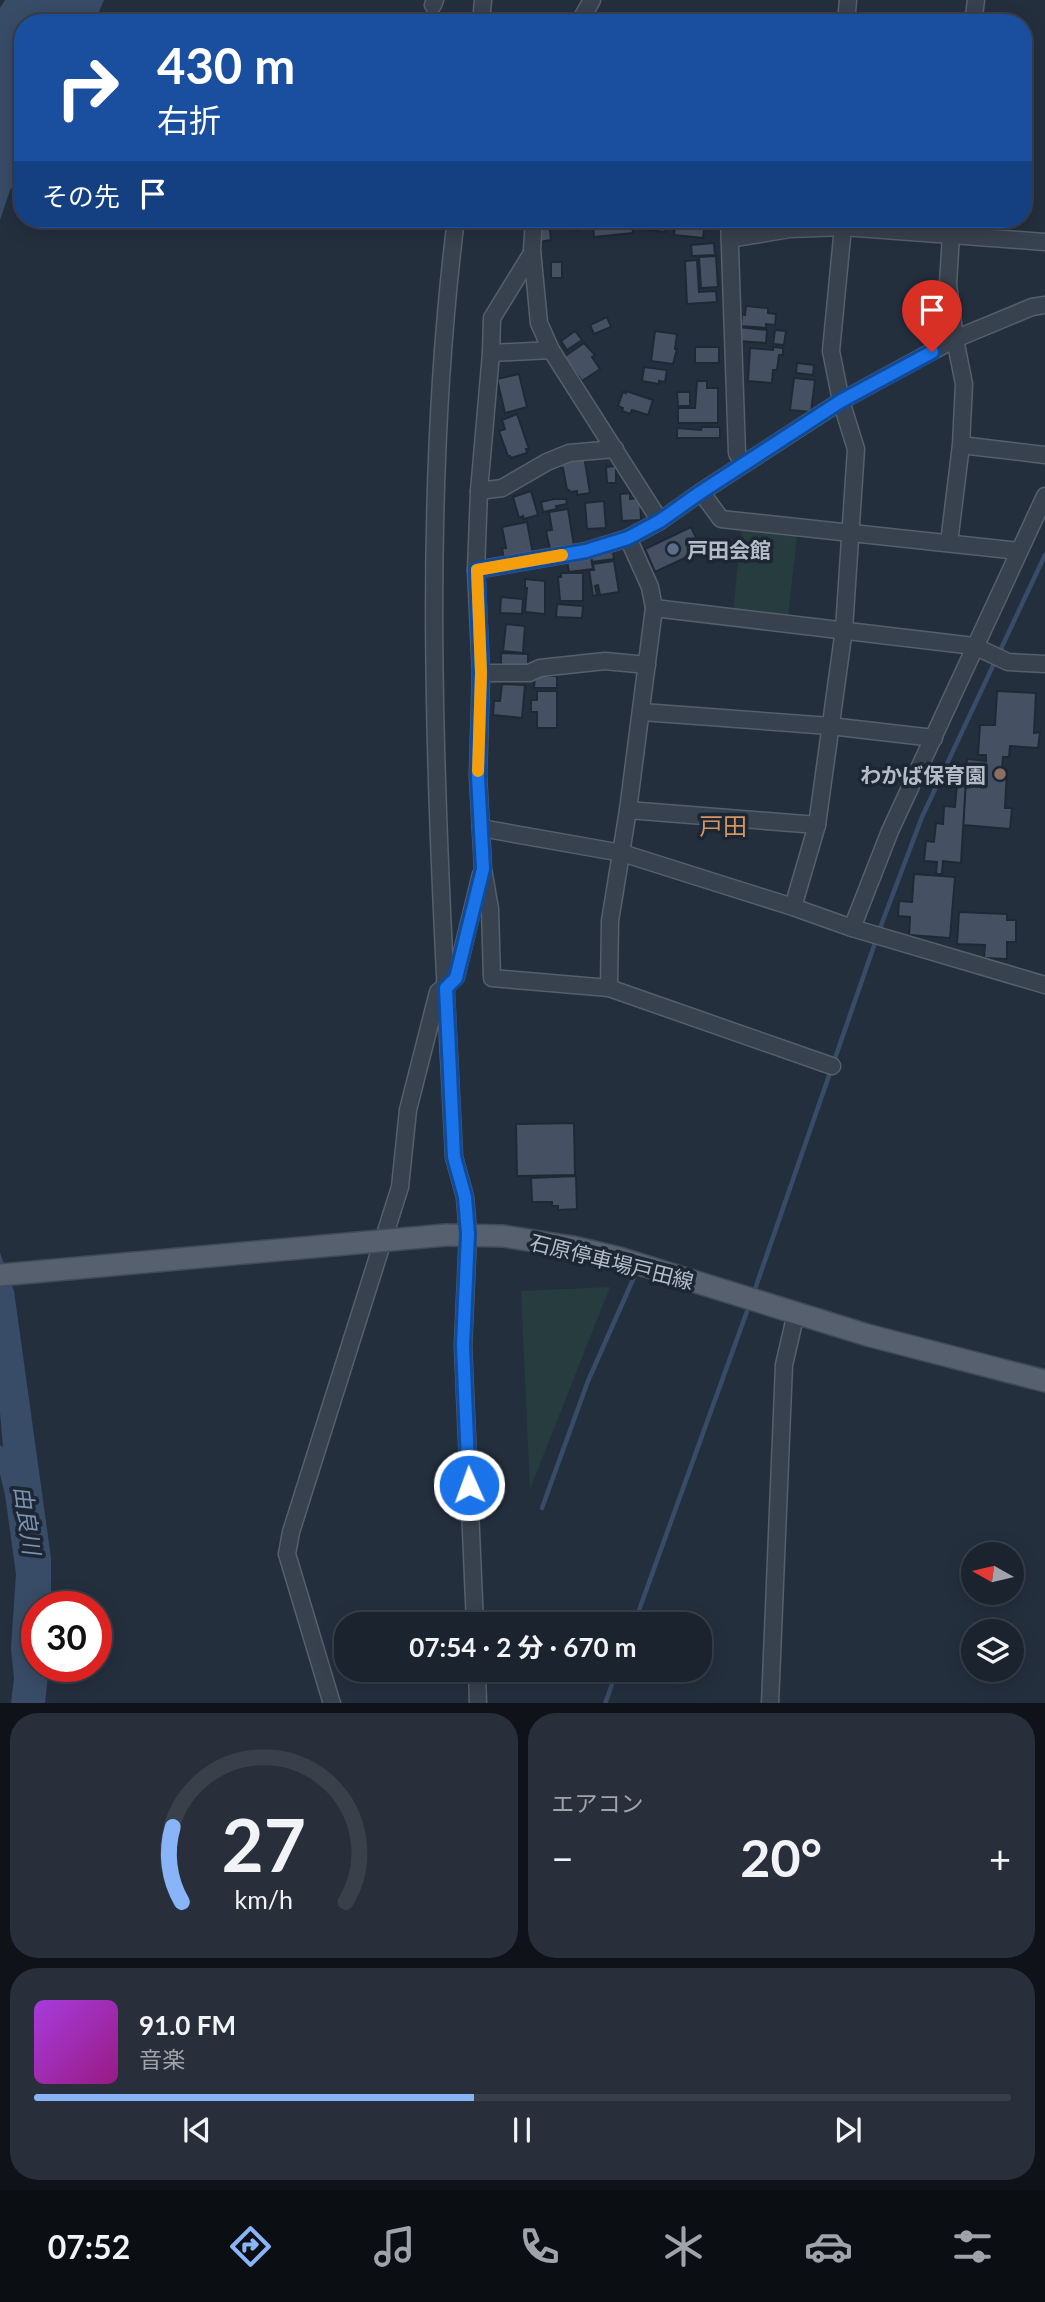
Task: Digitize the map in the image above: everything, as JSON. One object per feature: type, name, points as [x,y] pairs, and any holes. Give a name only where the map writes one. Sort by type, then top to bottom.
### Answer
[{"type":"main road","name":"石原停車場戸田線","points":[[0,1275],[446,1235],[503,1236],[573,1247],[619,1258],[867,1335],[1045,1381]]},
{"type":"street","points":[[455,228],[434,507],[434,646],[454,1157],[465,1197],[468,1234],[463,1346],[474,1612]]},
{"type":"street","points":[[534,228],[533,253],[539,323],[551,350],[660,521]]},
{"type":"street","points":[[729,228],[737,453],[743,464]]},
{"type":"street","points":[[730,239],[802,228]]},
{"type":"street","points":[[793,907],[817,825],[844,629],[856,449],[841,401],[831,351],[836,228]]},
{"type":"street","points":[[948,544],[961,445],[964,384],[948,284],[952,228]]},
{"type":"street","points":[[958,228],[1045,242]]},
{"type":"street","points":[[533,253],[492,318],[479,491],[477,570],[481,673],[478,776],[483,869],[490,909],[492,978],[609,988],[832,1066]]},
{"type":"street","points":[[477,570],[586,551],[628,538],[660,521],[841,401],[955,339],[1032,307],[1045,305]]},
{"type":"street","points":[[491,353],[551,350]]},
{"type":"street","points":[[961,445],[1045,455]]},
{"type":"street","points":[[479,491],[502,488],[547,462],[569,453],[615,449]]},
{"type":"street","points":[[701,492],[721,519],[1019,551]]},
{"type":"street","points":[[858,930],[890,831],[978,648],[1045,496]]},
{"type":"street","points":[[609,988],[610,921],[642,712],[654,608],[650,587],[628,538]]},
{"type":"street","points":[[654,608],[844,629],[978,648],[1008,662],[1045,664]]},
{"type":"street","points":[[481,673],[529,673],[540,668],[605,661],[647,665]]},
{"type":"street","points":[[642,712],[830,726],[934,738]]},
{"type":"street","points":[[628,810],[817,825]]},
{"type":"street","points":[[481,828],[622,853],[858,930],[1045,985]]},
{"type":"street","points":[[332,1703],[287,1554],[291,1532],[400,1187],[408,1110],[438,992],[456,978],[483,869]]},
{"type":"street","points":[[770,1703],[784,1365],[796,1313]]},
{"type":"street","points":[[477,1682],[478,1703]]},
{"type":"green space","points":[[742,529],[797,535],[788,617],[733,611]]},
{"type":"green space","points":[[610,1287],[530,1489],[521,1291]]},
{"type":"water","points":[[5,0],[104,0],[98,14],[14,14],[14,185],[0,220],[0,8]]},
{"type":"water","name":"由良川","points":[[0,1253],[14,1291],[51,1558],[51,1591],[21,1591],[21,1682],[47,1682],[45,1703],[11,1703],[14,1679],[11,1648],[16,1574],[0,1474],[0,1445],[3,1447],[0,1412]]},
{"type":"building","points":[[539,228],[550,228],[551,240],[540,242]]},
{"type":"building","points":[[593,228],[632,228],[633,233],[594,237]]},
{"type":"building","points":[[640,228],[666,228],[665,232]]},
{"type":"building","points":[[675,228],[704,228],[703,238],[674,235]]},
{"type":"building","points":[[735,228],[755,228],[755,230]]},
{"type":"building","points":[[714,243],[715,255],[692,256],[691,245]]},
{"type":"building","points":[[716,256],[718,287],[701,288],[699,257]]},
{"type":"building","points":[[697,260],[699,292],[716,291],[717,302],[687,304],[685,261]]},
{"type":"building","points":[[551,262],[562,262],[562,278],[551,278]]},
{"type":"building","points":[[746,306],[768,308],[768,313],[776,314],[775,325],[766,324],[766,328],[741,326]]},
{"type":"building","points":[[607,317],[611,327],[594,334],[590,325]]},
{"type":"building","points":[[738,327],[767,330],[766,343],[736,341]]},
{"type":"building","points":[[775,330],[786,331],[784,345],[773,344]]},
{"type":"building","points":[[575,331],[582,340],[567,350],[561,341]]},
{"type":"building","points":[[655,331],[677,334],[673,364],[651,361]]},
{"type":"building","points":[[584,343],[595,355],[592,357],[600,369],[582,381],[564,357]]},
{"type":"building","points":[[695,347],[719,347],[719,363],[695,363]]},
{"type":"building","points":[[773,347],[783,348],[783,355],[779,355],[777,370],[773,370],[772,383],[748,381],[750,348],[773,350]]},
{"type":"building","points":[[797,363],[814,365],[813,375],[796,373]]},
{"type":"building","points":[[644,367],[667,370],[665,382],[659,381],[659,384],[642,381]]},
{"type":"building","points":[[519,374],[527,407],[505,413],[497,379]]},
{"type":"building","points":[[794,378],[815,380],[811,412],[790,410]]},
{"type":"building","points":[[697,381],[707,381],[707,388],[718,388],[718,423],[678,423],[678,408],[695,408]]},
{"type":"building","points":[[623,392],[653,400],[648,415],[632,410],[630,414],[622,411],[623,408],[618,406]]},
{"type":"building","points":[[677,392],[690,392],[690,406],[678,406]]},
{"type":"building","points":[[517,414],[529,449],[526,449],[527,453],[511,458],[499,431],[505,429],[502,420]]},
{"type":"building","points":[[702,427],[720,427],[720,438],[677,438],[677,428],[701,430]]},
{"type":"building","points":[[584,455],[590,493],[577,495],[577,491],[567,490],[559,460]]},
{"type":"building","points":[[616,466],[616,483],[607,483],[606,467]]},
{"type":"building","points":[[531,491],[538,515],[519,518],[513,497]]},
{"type":"building","points":[[630,493],[630,499],[640,498],[641,520],[622,521],[620,494]]},
{"type":"building","points":[[566,499],[567,504],[543,512],[541,502]]},
{"type":"building","points":[[604,501],[606,528],[587,529],[585,503]]},
{"type":"building","points":[[568,509],[574,546],[550,549],[546,531],[552,530],[549,512]]},
{"type":"building","points":[[527,522],[533,554],[504,559],[502,548],[506,548],[502,527]]},
{"type":"building","name":"戸田会館","points":[[691,527],[702,550],[655,572],[645,549]]},
{"type":"building","points":[[613,552],[614,559],[592,562],[591,556]]},
{"type":"building","points":[[591,557],[593,569],[569,572],[567,561]]},
{"type":"building","points":[[614,561],[619,592],[600,595],[598,585],[595,586],[597,595],[593,596],[589,570],[594,570],[593,564]]},
{"type":"building","points":[[561,573],[583,573],[583,601],[560,601],[558,577],[561,577]]},
{"type":"building","points":[[525,579],[545,581],[545,614],[525,612]]},
{"type":"building","points":[[501,597],[523,599],[522,614],[500,613]]},
{"type":"building","points":[[557,604],[583,606],[582,618],[556,617]]},
{"type":"building","points":[[506,624],[525,626],[523,653],[503,651]]},
{"type":"building","points":[[501,653],[528,654],[528,668],[501,668]]},
{"type":"building","points":[[535,676],[557,676],[557,688],[534,688]]},
{"type":"building","points":[[502,684],[525,685],[522,718],[493,715],[494,701],[500,701]]},
{"type":"building","points":[[537,691],[557,691],[557,728],[537,728],[537,712],[531,712],[531,700],[537,700]]},
{"type":"building","points":[[997,691],[1036,693],[1034,733],[1040,732],[1038,748],[1010,746],[1009,757],[1003,757],[1002,770],[1007,770],[1005,808],[1012,808],[1010,829],[963,825],[967,759],[986,761],[986,755],[978,755],[980,725],[995,725]]},
{"type":"building","points":[[966,780],[961,863],[943,861],[942,874],[936,874],[937,862],[924,861],[926,841],[934,842],[936,823],[943,824],[944,806],[955,807],[957,782]]},
{"type":"building","points":[[914,874],[955,877],[950,938],[909,935],[910,917],[898,916],[899,901],[912,902]]},
{"type":"building","points":[[959,912],[1007,914],[1007,920],[1016,920],[1016,942],[1007,942],[1007,959],[984,958],[985,945],[957,944]]},
{"type":"building","points":[[574,1123],[575,1175],[517,1176],[516,1124]]},
{"type":"building","points":[[576,1176],[577,1209],[558,1210],[558,1206],[552,1206],[552,1202],[532,1202],[531,1178]]},
{"type":"waterway","points":[[879,931],[922,817],[1045,555]]},
{"type":"waterway","points":[[754,1292],[876,940]]},
{"type":"waterway","points":[[542,1508],[588,1381],[635,1275]]},
{"type":"waterway","points":[[638,1612],[750,1303]]},
{"type":"waterway","points":[[605,1703],[613,1682]]},
{"type":"slow traffic","points":[[478,771],[481,673],[477,570],[562,555]]},
{"type":"place","name":"戸田会館","points":[[673,549]]},
{"type":"place","name":"わかば保育園","points":[[1000,774]]},
{"type":"district","name":"戸田","points":[[723,825]]},
{"type":"route","points":[[469,1485],[463,1346],[468,1234],[465,1197],[454,1157],[446,988],[456,978],[483,869],[478,776],[481,673],[477,570],[586,551],[628,538],[660,521],[841,401],[932,352]]}]
